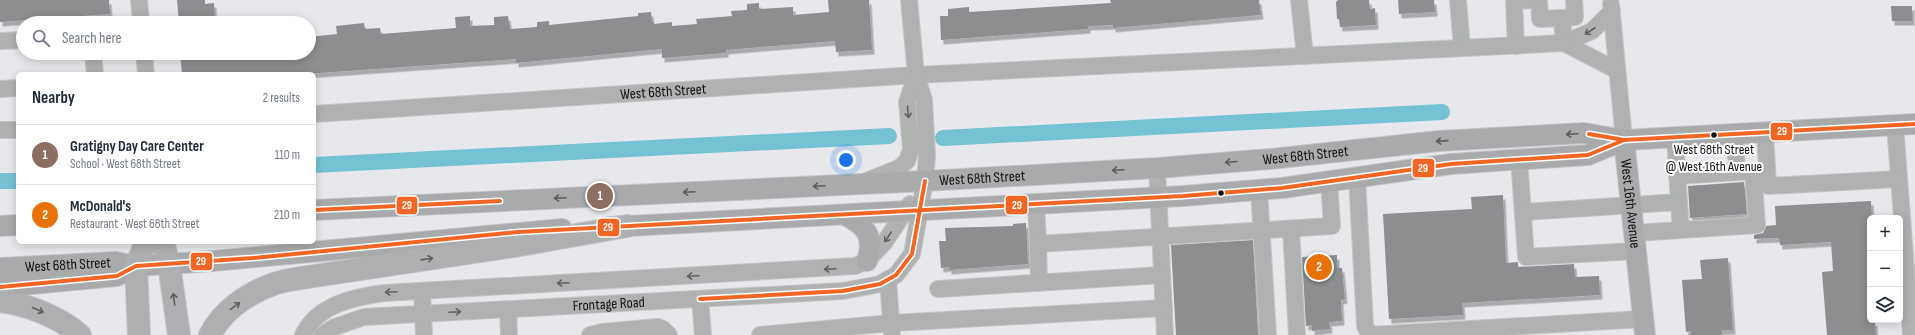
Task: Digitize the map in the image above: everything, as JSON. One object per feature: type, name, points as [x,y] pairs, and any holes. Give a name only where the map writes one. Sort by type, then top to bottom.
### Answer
[{"type":"highway","points":[[210,335],[228,311],[249,295],[272,284],[301,278],[520,246],[627,226]]},
{"type":"highway","points":[[139,335],[136,266],[145,244]]},
{"type":"highway","points":[[164,244],[169,264],[179,335]]},
{"type":"highway","points":[[0,301],[33,308],[52,317],[80,335]]},
{"type":"main road","name":"West 68th Street","points":[[316,210],[925,181],[1157,168],[1270,159],[1447,140],[1584,133],[1624,140],[1915,124]]},
{"type":"main road","name":"West 68th Street","points":[[0,268],[116,262],[136,266],[169,264],[253,258],[518,232],[913,211],[1259,190],[1451,164],[1588,155],[1624,140]]},
{"type":"main road","name":"West 16th Avenue","points":[[1624,140],[1644,327]]},
{"type":"main road","points":[[845,214],[860,223],[867,232],[870,244],[868,261]]},
{"type":"main road","points":[[0,226],[16,225]]},
{"type":"main road","name":"West 68th Street","points":[[0,287],[117,276],[136,266]]},
{"type":"street","points":[[139,0],[140,16]]},
{"type":"street","points":[[868,261],[913,211],[925,181],[927,155],[924,100],[916,75],[909,0]]},
{"type":"street","points":[[1299,0],[1305,56]]},
{"type":"street","points":[[1458,0],[1462,48]]},
{"type":"street","points":[[1516,46],[1514,1],[1532,0]]},
{"type":"street","points":[[1538,0],[1540,19],[1575,17],[1574,0]]},
{"type":"street","name":"West 68th Street","points":[[316,114],[916,75],[1564,44],[1592,31],[1611,5]]},
{"type":"street","name":"West 16th Avenue","points":[[1611,5],[1616,70],[1624,140]]},
{"type":"street","points":[[1562,18],[1564,44]]},
{"type":"street","points":[[0,42],[16,41]]},
{"type":"street","name":"West 68th Street","points":[[1564,44],[1616,70]]},
{"type":"street","points":[[94,60],[95,72]]},
{"type":"street","points":[[145,60],[146,72]]},
{"type":"street","points":[[858,184],[899,168],[907,161],[911,149],[907,102],[916,75]]},
{"type":"street","points":[[0,89],[16,88]]},
{"type":"street","points":[[1895,125],[1911,335]]},
{"type":"street","points":[[0,130],[16,130]]},
{"type":"street","points":[[1765,132],[1768,186],[1899,179]]},
{"type":"street","points":[[1735,134],[1737,172]]},
{"type":"street","points":[[1674,137],[1681,230]]},
{"type":"street","points":[[1519,159],[1526,257],[1635,242],[1681,230],[1757,225],[1753,171],[1677,176]]},
{"type":"street","points":[[1157,168],[1165,335]]},
{"type":"street","points":[[1357,177],[1365,326],[1370,335],[1644,327]]},
{"type":"street","points":[[1038,244],[1332,226],[1329,181]]},
{"type":"street","points":[[1259,190],[1268,335]]},
{"type":"street","points":[[1523,212],[1679,202]]},
{"type":"street","points":[[1036,204],[1039,283]]},
{"type":"street","points":[[892,329],[892,277],[912,254],[913,211]]},
{"type":"street","points":[[1291,229],[1298,335]]},
{"type":"street","name":"Frontage Road","points":[[303,335],[308,325],[334,305],[351,299],[384,293],[845,268],[868,261]]},
{"type":"street","points":[[703,335],[700,299],[706,290],[714,283],[732,274]]},
{"type":"street","points":[[938,289],[1162,275]]},
{"type":"street","name":"Frontage Road","points":[[322,335],[335,327],[364,317],[843,291],[863,288],[892,277]]},
{"type":"street","points":[[422,291],[424,335]]},
{"type":"street","points":[[760,335],[892,329],[1164,308]]},
{"type":"street","points":[[508,310],[509,335]]},
{"type":"street","points":[[590,335],[602,332],[617,333],[658,327],[669,335]]},
{"type":"building","points":[[0,0],[109,0],[110,14],[82,16],[16,16],[16,21],[0,22]]},
{"type":"building","points":[[177,0],[205,0],[205,4],[214,3],[215,16],[178,16]]},
{"type":"building","points":[[828,0],[869,0],[872,50],[836,52],[835,41],[726,50],[726,53],[662,58],[662,49],[516,63],[516,59],[316,73],[316,72],[182,72],[181,60],[316,60],[316,36],[337,34],[336,26],[364,23],[365,29],[380,28],[381,34],[456,28],[455,17],[470,16],[470,26],[494,25],[494,17],[508,16],[510,29],[537,27],[537,22],[549,21],[549,25],[638,16],[638,13],[651,12],[652,22],[654,22],[654,24],[672,22],[672,26],[697,24],[696,19],[732,16],[731,11],[747,10],[747,4],[759,3],[759,9],[793,7],[793,15],[829,12]]},
{"type":"building","points":[[1110,0],[1259,0],[1261,15],[1113,28],[1113,25],[1088,26],[1088,29],[941,40],[940,16],[948,16],[948,9],[969,7],[969,12],[1111,3]]},
{"type":"building","points":[[1338,0],[1369,0],[1370,9],[1375,8],[1376,25],[1340,27],[1339,19],[1337,19],[1336,2]]},
{"type":"building","points":[[1398,0],[1434,0],[1435,12],[1399,14]]},
{"type":"building","points":[[1891,6],[1912,6],[1912,21],[1892,21]]},
{"type":"building","points":[[1744,182],[1747,214],[1690,218],[1688,186]]},
{"type":"building","points":[[1503,195],[1506,263],[1518,262],[1518,267],[1574,264],[1575,277],[1599,276],[1600,295],[1462,303],[1463,315],[1389,319],[1383,214],[1472,209],[1471,197]]},
{"type":"building","points":[[1871,201],[1872,215],[1867,215],[1867,323],[1875,323],[1876,335],[1827,335],[1822,272],[1833,271],[1831,242],[1780,245],[1779,238],[1754,239],[1754,235],[1763,233],[1766,226],[1776,225],[1775,206]]},
{"type":"building","points":[[1026,223],[1028,264],[949,270],[949,267],[941,268],[939,241],[946,241],[945,228],[1013,226],[1013,224]]},
{"type":"building","points":[[1253,240],[1258,335],[1176,335],[1171,245]]},
{"type":"building","points":[[1337,255],[1337,268],[1342,268],[1345,299],[1341,300],[1342,321],[1329,322],[1330,329],[1312,331],[1312,325],[1306,326],[1302,257]]},
{"type":"building","points":[[1728,258],[1733,330],[1722,330],[1722,335],[1691,335],[1691,331],[1686,332],[1682,280],[1702,279],[1700,260]]},
{"type":"waterway","points":[[943,138],[1442,112]]},
{"type":"waterway","points":[[316,165],[889,136]]},
{"type":"waterway","points":[[0,181],[16,181]]},
{"type":"transit line","name":"29","points":[[1589,134],[1624,140],[1915,124]]},
{"type":"transit line","name":"29","points":[[0,287],[117,276],[136,266],[253,258],[518,232],[1183,196],[1282,188],[1451,164],[1588,155],[1624,140]]},
{"type":"transit line","name":"29","points":[[700,299],[843,291],[880,284],[896,275],[912,254],[925,181]]},
{"type":"transit line","name":"29","points":[[316,210],[500,201]]},
{"type":"place","name":"West 68th Street @ West 16th Avenue","points":[[1714,135]]},
{"type":"place","name":"Gratigny Day Care Center","points":[[600,196]]},
{"type":"place","name":"McDonald's","points":[[1319,267]]}]
